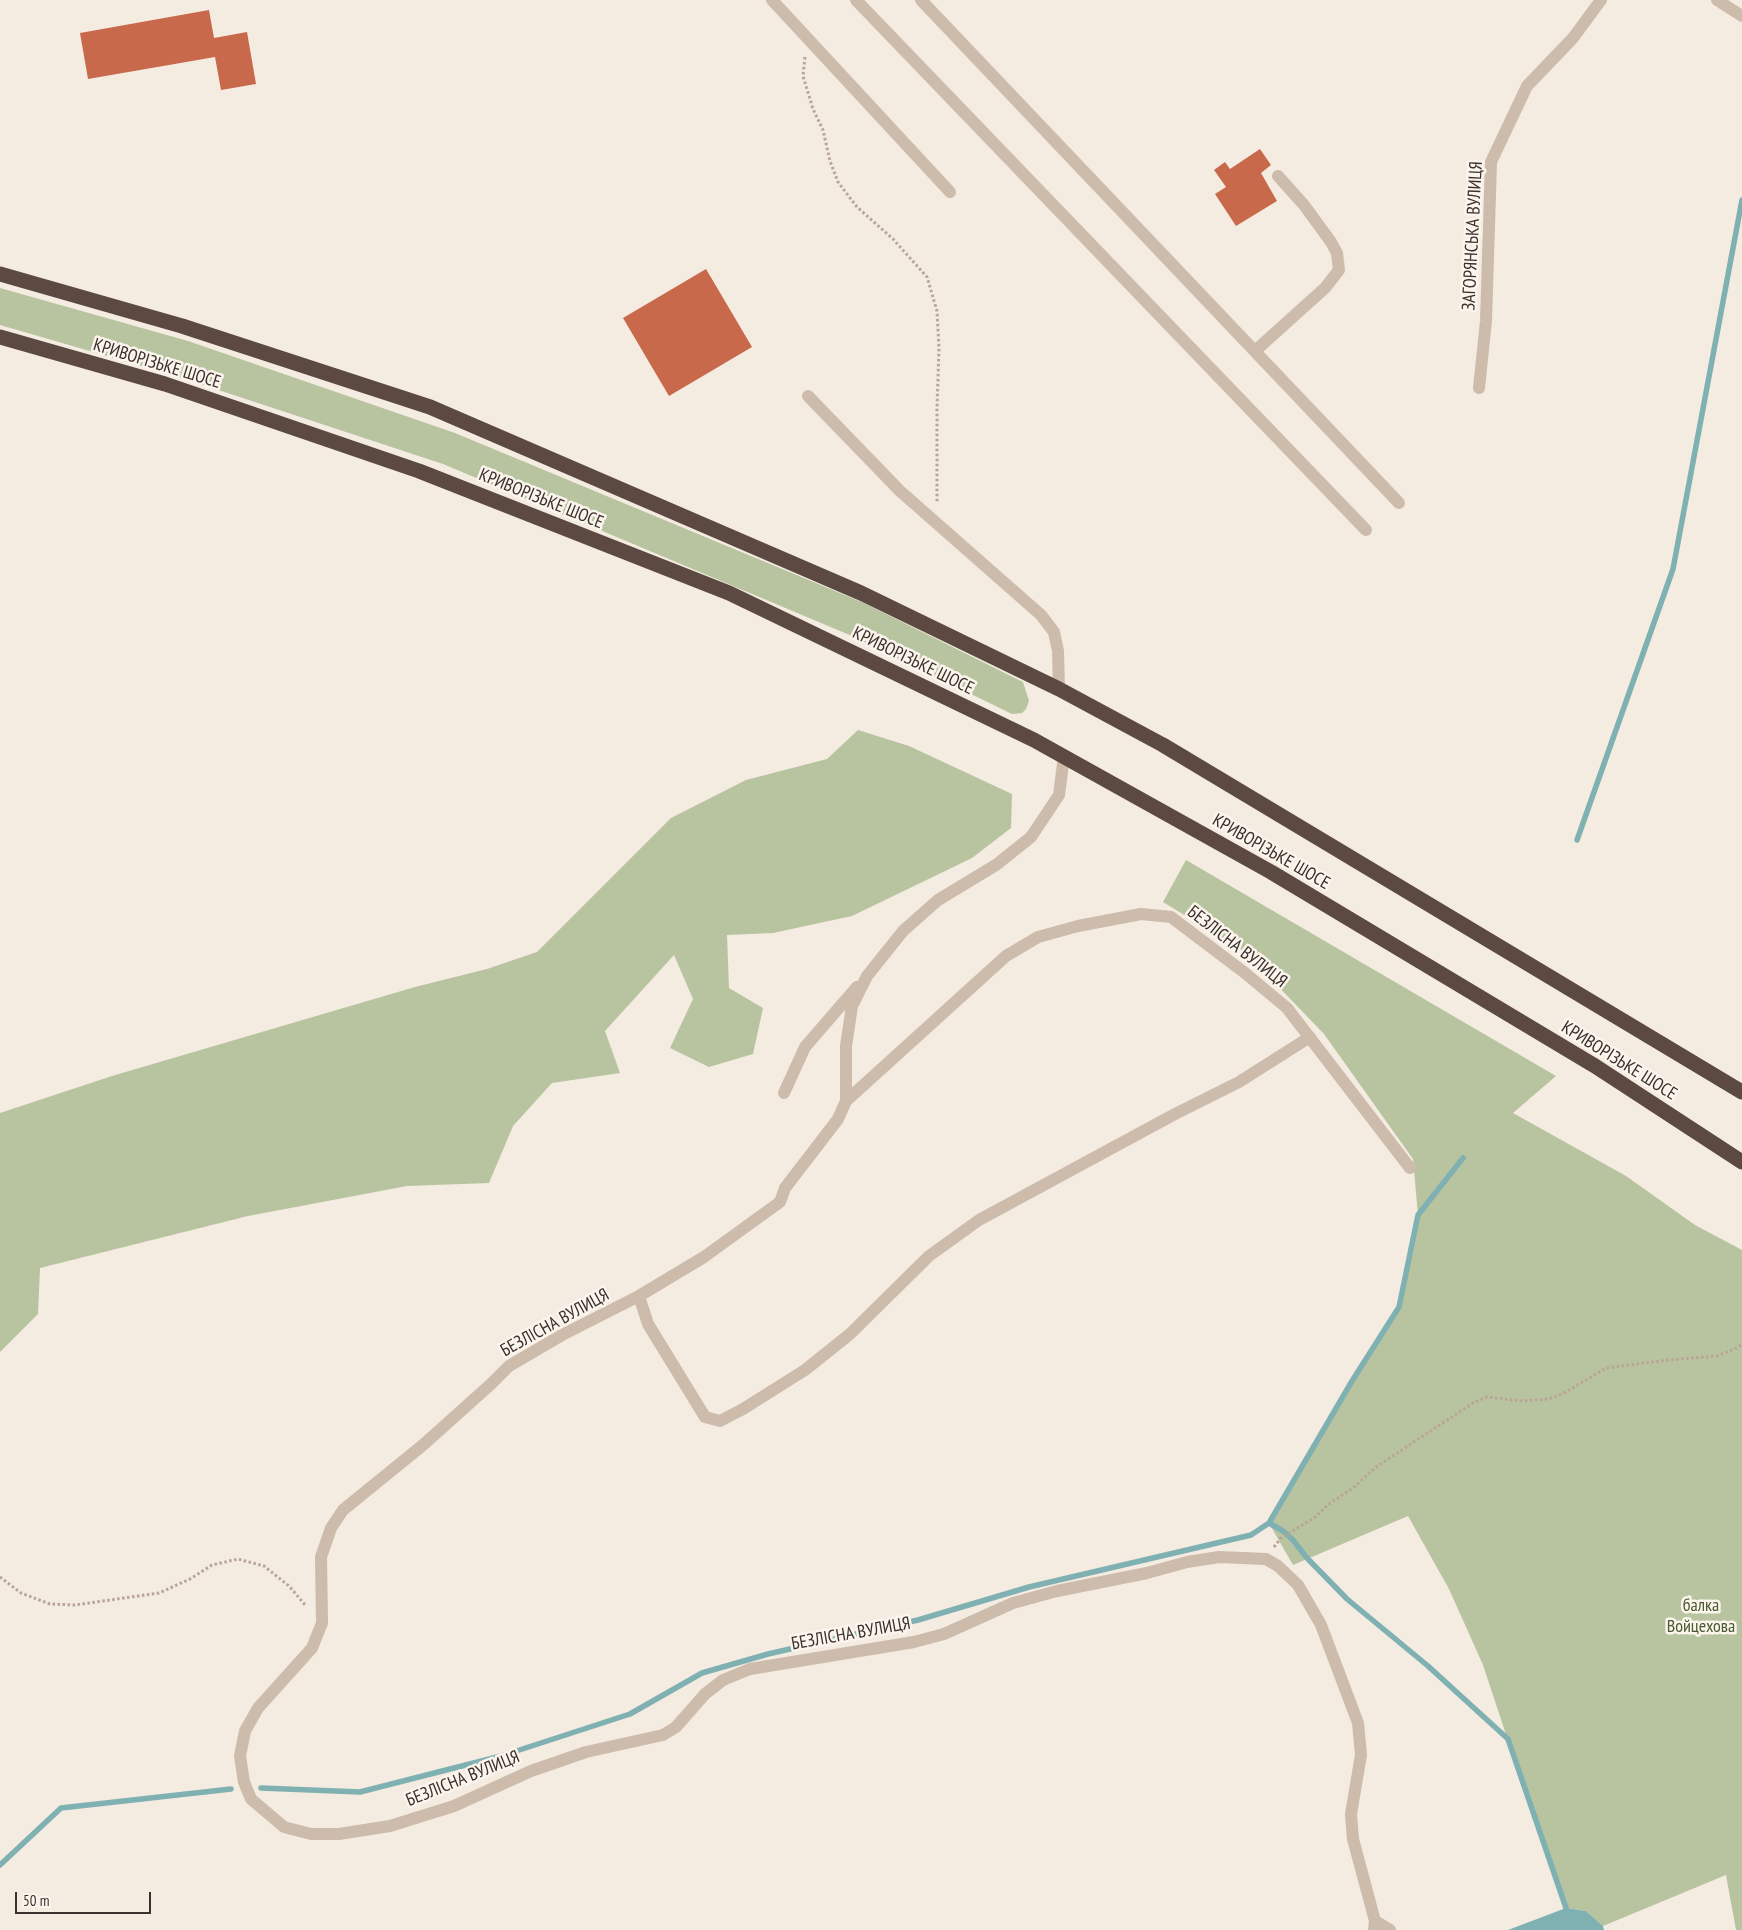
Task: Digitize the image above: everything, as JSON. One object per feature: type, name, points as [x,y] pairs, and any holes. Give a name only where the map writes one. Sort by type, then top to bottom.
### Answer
[{"type":"highway","name":"КРИВОРІЗЬКЕ ШОСЕ","points":[[0,274],[182,326],[430,407],[861,593],[1059,689],[1163,745],[1742,1092]]},
{"type":"highway","name":"КРИВОРІЗЬКЕ ШОСЕ","points":[[0,336],[165,384],[419,470],[729,593],[1064,756],[1271,872],[1595,1066],[1742,1162]]},
{"type":"street","points":[[772,0],[950,192]]},
{"type":"street","points":[[856,0],[1366,530]]},
{"type":"street","points":[[921,0],[1399,503]]},
{"type":"street","name":"ЗАГОРЯНСЬКА ВУЛИЦЯ","points":[[1479,388],[1486,321],[1491,162],[1527,86],[1573,38],[1601,0]]},
{"type":"street","points":[[1717,0],[1742,16]]},
{"type":"street","points":[[1255,351],[1325,288],[1339,270],[1336,253],[1331,242],[1304,205],[1278,176]]},
{"type":"street","points":[[808,396],[900,491],[1041,615],[1054,632],[1058,651],[1059,689]]},
{"type":"street","name":"БЕЗЛІСНА ВУЛИЦЯ","points":[[846,1101],[846,1046],[852,1006],[866,976],[903,931],[938,900],[996,865],[1031,837],[1059,795],[1064,756]]},
{"type":"street","name":"БЕЗЛІСНА ВУЛИЦЯ","points":[[1266,1559],[1219,1557],[1187,1562],[1057,1591],[1013,1603],[944,1634],[914,1642],[750,1669],[723,1680],[705,1694],[676,1727],[663,1735],[577,1755],[531,1771],[454,1806],[390,1826],[338,1834],[310,1834],[284,1827],[251,1799],[244,1782],[240,1756],[245,1731],[258,1708],[312,1648],[322,1623],[322,1557],[331,1528],[342,1510],[423,1445],[509,1366],[562,1335],[639,1296],[704,1257],[780,1202],[785,1188],[838,1119],[846,1101],[1006,956],[1038,937],[1078,926],[1141,914],[1171,917],[1287,1008],[1410,1168]]},
{"type":"street","points":[[784,1093],[805,1047],[866,976]]},
{"type":"street","points":[[639,1296],[648,1324],[705,1417],[720,1421],[743,1410],[805,1370],[850,1334],[929,1256],[978,1220],[1238,1082],[1310,1037]]},
{"type":"street","points":[[1266,1559],[1278,1566],[1298,1585],[1321,1625],[1358,1723],[1361,1756],[1351,1814],[1353,1839],[1374,1926],[1390,1930]]},
{"type":"path","points":[[807,38],[803,76],[813,109],[823,130],[830,161],[838,182],[858,207],[893,239],[927,276],[937,312],[939,348],[936,409],[937,510]]},
{"type":"path","points":[[1266,1559],[1281,1538],[1314,1518],[1389,1457],[1472,1403],[1487,1397],[1522,1401],[1549,1399],[1566,1392],[1606,1368],[1717,1356],[1742,1344]]},
{"type":"path","points":[[0,1577],[21,1594],[50,1604],[75,1605],[159,1593],[190,1579],[212,1565],[238,1559],[264,1566],[289,1586],[322,1623]]},
{"type":"green space","points":[[0,288],[188,341],[455,433],[864,603],[1023,682],[1029,701],[1026,709],[1022,713],[1012,714],[852,636],[443,464],[176,376],[0,325]]},
{"type":"green space","points":[[858,730],[909,746],[1012,794],[1011,828],[972,858],[852,916],[773,933],[727,935],[729,988],[763,1008],[753,1054],[709,1067],[670,1048],[693,999],[674,955],[605,1031],[620,1073],[552,1083],[513,1126],[489,1183],[407,1186],[248,1216],[40,1268],[38,1314],[0,1352],[0,1113],[112,1076],[415,987],[487,969],[537,952],[671,818],[746,780],[827,759]]},
{"type":"green space","name":"балка Войцехова","points":[[1186,860],[1556,1076],[1513,1113],[1626,1176],[1695,1225],[1742,1250],[1742,1930],[1736,1930],[1726,1875],[1603,1926],[1586,1911],[1566,1908],[1483,1665],[1449,1589],[1408,1516],[1293,1565],[1269,1523],[1352,1381],[1399,1307],[1418,1215],[1413,1159],[1324,1034],[1245,952],[1163,902]]},
{"type":"water","points":[[1566,1908],[1586,1911],[1603,1926],[1604,1930],[1508,1930]]},
{"type":"building","points":[[209,10],[214,38],[247,32],[256,84],[221,90],[215,57],[88,79],[80,33]]},
{"type":"building","points":[[1260,149],[1271,165],[1261,173],[1277,201],[1236,226],[1215,194],[1226,187],[1214,170],[1225,162],[1230,169]]},
{"type":"building","points":[[706,269],[752,347],[669,396],[623,318]]},
{"type":"waterway","points":[[1577,840],[1673,569],[1742,200]]},
{"type":"waterway","points":[[1463,1158],[1418,1215],[1399,1307],[1352,1381],[1269,1523],[1283,1531],[1293,1540],[1307,1558],[1347,1599],[1428,1666],[1508,1739],[1566,1908]]},
{"type":"waterway","points":[[261,1788],[360,1792],[501,1756],[630,1714],[702,1673],[768,1654],[918,1620],[1029,1587],[1251,1535],[1269,1523]]},
{"type":"waterway","points":[[0,1865],[61,1808],[231,1789]]}]
